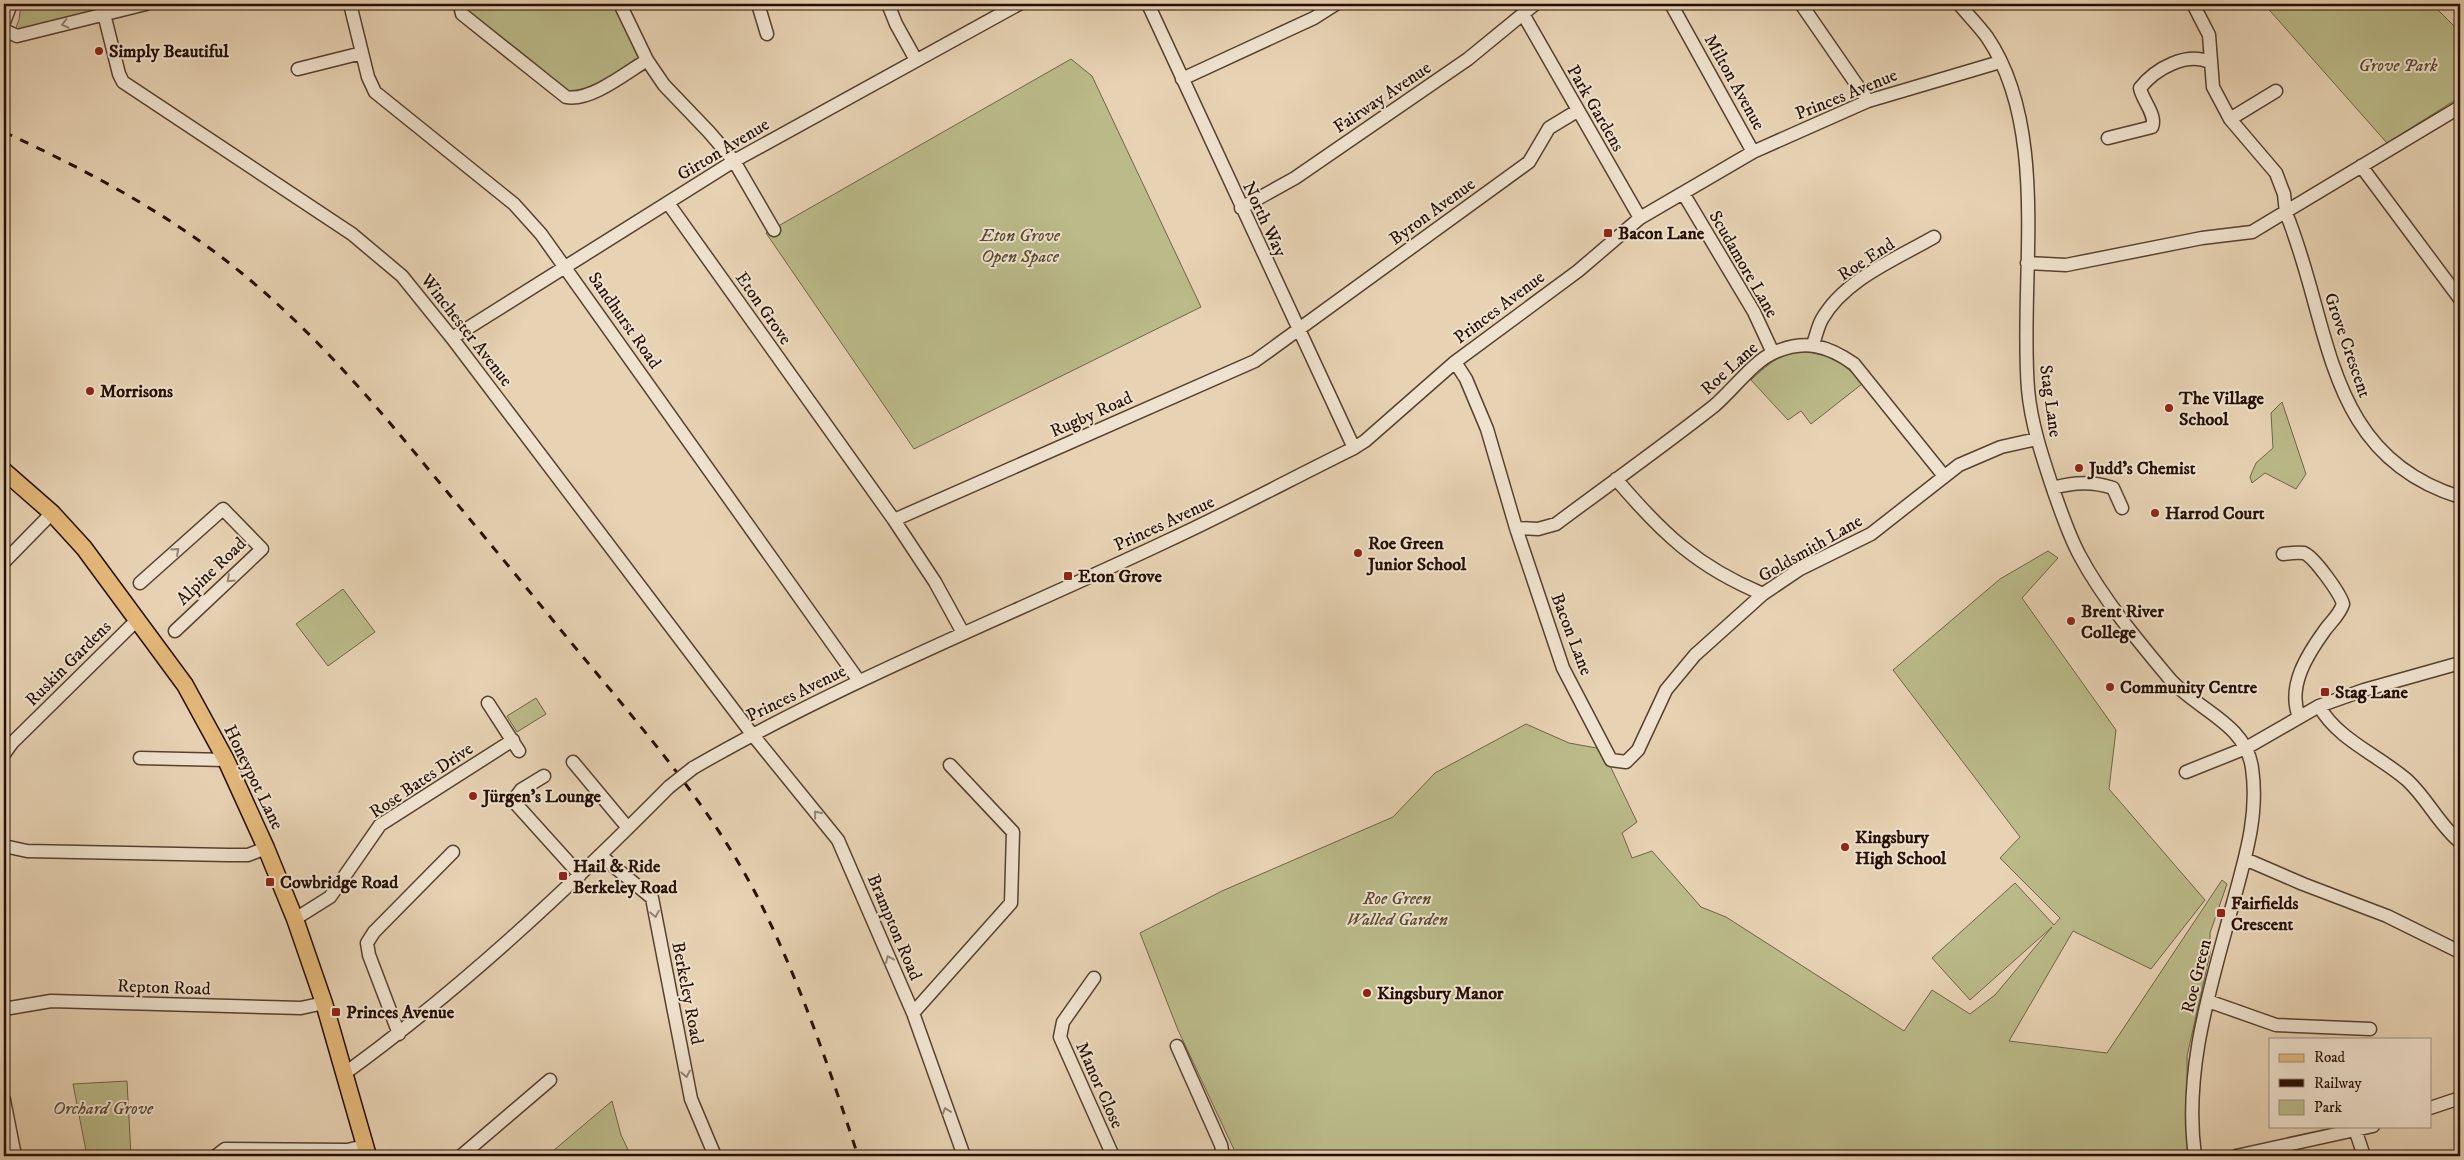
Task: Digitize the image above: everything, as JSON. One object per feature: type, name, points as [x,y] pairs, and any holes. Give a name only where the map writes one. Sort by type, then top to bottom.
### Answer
[{"type":"main road","name":"Honeypot Lane","points":[[4,470],[52,513],[84,548],[185,685],[226,760],[266,848],[295,919],[324,1003],[367,1151]]},
{"type":"street","points":[[4,22],[11,4]]},
{"type":"street","points":[[4,30],[17,36],[146,4]]},
{"type":"street","name":"Sandhurst Road","points":[[350,4],[368,77],[375,92],[514,204],[541,234],[859,681]]},
{"type":"street","points":[[462,4],[460,5],[462,14],[566,97],[576,99],[588,96],[647,60]]},
{"type":"street","points":[[620,4],[647,60],[664,85],[734,161],[774,230]]},
{"type":"street","points":[[758,4],[767,34]]},
{"type":"street","points":[[888,4],[896,24],[916,60]]},
{"type":"street","name":"Girton Avenue","points":[[452,338],[734,161],[1019,4]]},
{"type":"street","name":"North Way","points":[[1148,4],[1298,332],[1354,448]]},
{"type":"street","points":[[1182,79],[1314,18],[1336,4]]},
{"type":"street","name":"Fairway Avenue","points":[[1241,208],[1295,178],[1468,59],[1535,4]]},
{"type":"street","name":"Milton Avenue","points":[[1671,4],[1753,152]]},
{"type":"street","points":[[1801,4],[1868,101]]},
{"type":"street","name":"Stag Lane","points":[[1959,4],[1988,38],[2000,62],[2015,97],[2026,148],[2028,391],[2037,439],[2053,488],[2079,554],[2104,594],[2178,688],[2196,704],[2222,720],[2235,732],[2246,748]]},
{"type":"street","name":"Grove Crescent","points":[[2194,4],[2209,35],[2210,62],[2214,87],[2230,119],[2276,174],[2284,194],[2286,213],[2344,396],[2361,426],[2376,446],[2400,467],[2430,486],[2460,497]]},
{"type":"street","name":"Winchester Avenue","points":[[104,14],[119,74],[123,82],[352,234],[402,276],[452,338],[752,734]]},
{"type":"street","name":"Park Gardens","points":[[1523,14],[1640,218]]},
{"type":"street","points":[[298,69],[362,53]]},
{"type":"street","points":[[2108,138],[2152,127],[2153,117],[2141,94],[2140,88],[2145,81],[2180,60],[2201,58],[2210,62]]},
{"type":"street","name":"Princes Avenue","points":[[344,1074],[399,1034],[493,955],[580,875],[669,787],[693,768],[752,734],[859,681],[1168,541],[1354,448],[1365,441],[1455,362],[1578,271],[1640,218],[1753,152],[1868,101],[2000,62]]},
{"type":"street","points":[[2230,119],[2276,91]]},
{"type":"street","points":[[2027,263],[2066,265],[2202,238],[2247,233],[2263,227],[2460,107]]},
{"type":"street","name":"Byron Avenue","points":[[1298,332],[1529,162],[1549,128],[1577,111]]},
{"type":"street","points":[[2361,166],[2460,299]]},
{"type":"street","name":"Scudamore Lane","points":[[1684,193],[1754,312],[1773,352]]},
{"type":"street","name":"Eton Grove","points":[[668,203],[894,520],[936,582],[963,633]]},
{"type":"street","name":"Roe End","points":[[1813,344],[1822,320],[1831,306],[1852,286],[1934,237]]},
{"type":"street","name":"Rugby Road","points":[[894,520],[1255,361],[1298,332]]},
{"type":"street","name":"Roe Lane","points":[[1516,528],[1538,529],[1556,524],[1715,405],[1773,352],[1794,346],[1813,344],[1838,353],[1854,364],[1944,476]]},
{"type":"street","name":"Bacon Lane","points":[[1455,362],[1466,379],[1487,429],[1516,528],[1563,668],[1612,760],[1626,762]]},
{"type":"street","name":"Goldsmith Lane","points":[[1626,762],[1638,750],[1666,690],[1695,655],[1763,594],[1800,569],[1871,534],[1958,465],[1991,451],[2037,439]]},
{"type":"street","points":[[1616,479],[1651,520],[1697,560],[1736,582],[1763,594]]},
{"type":"street","points":[[2053,488],[2076,482],[2104,485],[2113,488],[2122,508]]},
{"type":"street","name":"Alpine Road","points":[[140,583],[223,509],[262,550],[175,631]]},
{"type":"street","points":[[4,562],[52,513]]},
{"type":"street","points":[[2283,554],[2298,553],[2308,556],[2323,573],[2343,604],[2313,646],[2303,667],[2293,700],[2299,717]]},
{"type":"street","name":"Ruskin Gardens","points":[[4,754],[12,743],[138,619]]},
{"type":"street","points":[[2186,772],[2246,748],[2319,706],[2364,690],[2460,663]]},
{"type":"street","name":"Rose Bates Drive","points":[[295,919],[330,897],[380,825],[516,746],[488,703]]},
{"type":"street","points":[[2319,706],[2333,726],[2406,779],[2446,828],[2460,842]]},
{"type":"street","name":"Brampton Road","points":[[752,734],[838,840],[913,1013],[964,1156]]},
{"type":"street","name":"Roe Green","points":[[2195,1156],[2191,1090],[2198,1042],[2253,829],[2254,789],[2252,765],[2246,748]]},
{"type":"street","points":[[140,758],[226,760]]},
{"type":"street","points":[[573,762],[628,828]]},
{"type":"street","points":[[913,1013],[1011,903],[1013,832],[950,765]]},
{"type":"street","points":[[544,776],[521,790],[515,798],[516,804],[580,875]]},
{"type":"street","points":[[4,846],[27,851],[228,856],[248,855],[266,848]]},
{"type":"street","points":[[399,1034],[369,955],[367,943],[374,932],[453,852]]},
{"type":"street","name":"Berkeley Road","points":[[600,855],[652,898],[691,1099],[715,1156]]},
{"type":"street","points":[[2245,859],[2303,884],[2387,916],[2460,952]]},
{"type":"street","name":"Manor Close","points":[[1094,978],[1063,1022],[1060,1037],[1113,1156]]},
{"type":"street","name":"Repton Road","points":[[4,1009],[51,1001],[301,1008],[324,1003]]},
{"type":"street","points":[[2208,1001],[2276,1025],[2370,1029]]},
{"type":"street","points":[[1177,1046],[1221,1145],[1223,1156]]},
{"type":"street","points":[[461,1156],[550,1080]]},
{"type":"street","points":[[2432,1107],[2460,1098]]},
{"type":"street","points":[[4,1100],[15,1156]]},
{"type":"street","points":[[2236,1156],[2356,1132],[2367,1128]]},
{"type":"street","points":[[2356,1132],[2364,1156]]},
{"type":"street","points":[[216,1156],[225,1149],[367,1151]]},
{"type":"green space","points":[[21,4],[131,4],[19,34],[15,30],[19,20]]},
{"type":"green space","points":[[470,4],[613,4],[638,56],[637,62],[586,92],[570,93],[471,15],[468,9]]},
{"type":"green space","name":"Grove Park","points":[[2264,4],[2432,4],[2460,32],[2460,97],[2387,143]]},
{"type":"green space","name":"Eton Grove Open Space","points":[[1071,59],[1092,76],[1201,307],[914,449],[766,233]]},
{"type":"green space","points":[[1797,351],[1826,356],[1834,360],[1848,369],[1862,384],[1811,424],[1801,411],[1788,420],[1751,380],[1772,362]]},
{"type":"green space","points":[[2282,402],[2306,474],[2296,489],[2265,473],[2252,483],[2250,477],[2256,463],[2273,448],[2271,413]]},
{"type":"green space","name":"Roe Green Walled Garden","points":[[2048,551],[2058,558],[2022,598],[2116,730],[2109,789],[2205,900],[2151,969],[2073,931],[2009,1041],[2107,1053],[2222,880],[2227,884],[2210,933],[2210,954],[2187,1056],[2188,1156],[1237,1156],[1178,1030],[1140,933],[1222,891],[1393,817],[1435,773],[1526,724],[1569,743],[1602,749],[1637,822],[1622,833],[1632,858],[1652,851],[1701,907],[1726,917],[1904,1031],[1932,990],[1970,1014],[1995,995],[2052,927],[1970,1000],[1932,958],[2015,883],[2054,925],[2060,918],[2000,858],[2020,837],[1893,670],[2000,579]]},
{"type":"green space","points":[[343,589],[375,632],[328,666],[296,624]]},
{"type":"green space","points":[[536,698],[546,714],[517,732],[507,716]]},
{"type":"green space","name":"Orchard Grove","points":[[127,1081],[131,1156],[87,1156],[73,1084]]},
{"type":"green space","points":[[612,1101],[621,1135],[631,1156],[547,1156]]},
{"type":"railway","points":[[4,132],[55,156],[130,196],[178,226],[234,266],[323,348],[403,439],[641,727],[692,793],[739,863],[774,931],[801,994],[858,1156]]},
{"type":"place","name":"Simply Beautiful","points":[[99,51]]},
{"type":"place","name":"Bacon Lane","points":[[1608,233]]},
{"type":"place","name":"Morrisons","points":[[90,391]]},
{"type":"place","name":"The Village School","points":[[2169,408]]},
{"type":"place","name":"Judd's Chemist","points":[[2079,468]]},
{"type":"place","name":"Harrod Court","points":[[2155,513]]},
{"type":"place","name":"Roe Green Junior School","points":[[1358,553]]},
{"type":"place","name":"Eton Grove","points":[[1068,576]]},
{"type":"place","name":"Brent River College","points":[[2071,621]]},
{"type":"place","name":"Community Centre","points":[[2110,687]]},
{"type":"place","name":"Stag Lane","points":[[2325,692]]},
{"type":"place","name":"Jürgen's Lounge","points":[[473,796]]},
{"type":"place","name":"Kingsbury High School","points":[[1845,847]]},
{"type":"place","name":"Hail & Ride Berkeley Road","points":[[563,876]]},
{"type":"place","name":"Cowbridge Road","points":[[270,882]]},
{"type":"place","name":"Fairfields Crescent","points":[[2221,913]]},
{"type":"place","name":"Kingsbury Manor","points":[[1367,993]]},
{"type":"place","name":"Princes Avenue","points":[[336,1012]]}]
